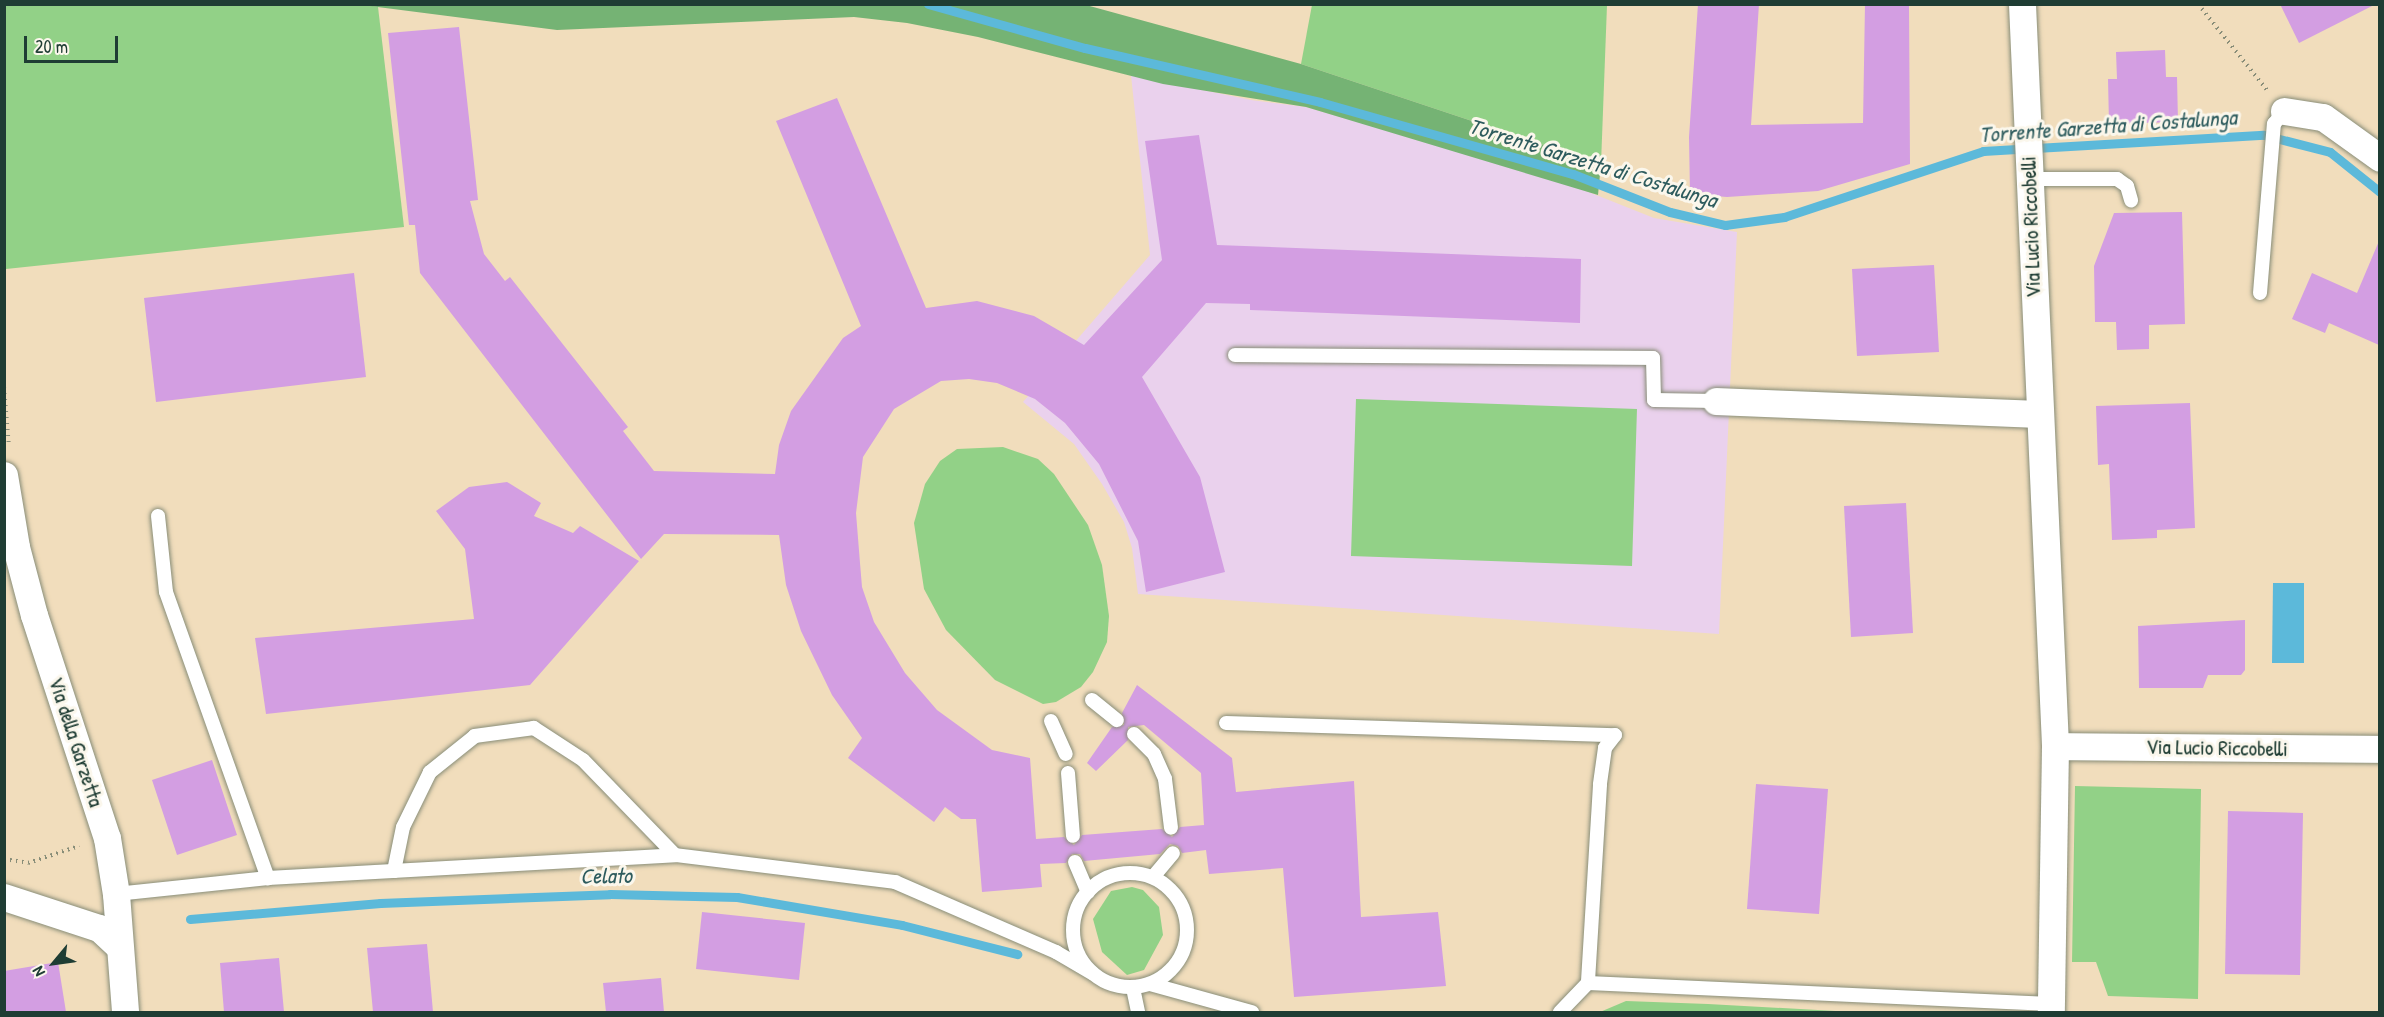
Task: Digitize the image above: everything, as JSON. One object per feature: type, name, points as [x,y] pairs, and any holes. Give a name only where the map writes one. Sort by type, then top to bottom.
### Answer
[{"type":"street","name":"Via Lucio Riccobelli","points":[[2022,4],[2038,414],[2055,746],[2051,1008]]},
{"type":"street","points":[[2279,118],[2323,117],[2379,158]]},
{"type":"street","points":[[1716,401],[2038,414]]},
{"type":"street","name":"Via della Garzetta","points":[[4,475],[16,547],[107,838],[117,894],[118,946],[125,1012]]},
{"type":"street","name":"Via Lucio Riccobelli","points":[[2055,746],[2379,749]]},
{"type":"street","points":[[4,897],[99,928],[118,946]]},
{"type":"lane","points":[[2260,293],[2271,149],[2279,118]]},
{"type":"lane","points":[[2028,158],[2116,179],[2127,186],[2132,200]]},
{"type":"lane","points":[[1235,355],[1653,358],[1654,400],[1716,401]]},
{"type":"lane","points":[[158,516],[166,592],[268,878]]},
{"type":"lane","points":[[1092,700],[1117,720]]},
{"type":"lane","points":[[1051,721],[1066,754]]},
{"type":"lane","points":[[1226,723],[1615,735],[1605,748],[1600,785],[1588,982],[1560,1012]]},
{"type":"lane","points":[[394,871],[403,827],[430,772],[475,736],[534,728],[583,760],[675,855]]},
{"type":"lane","points":[[1134,734],[1154,754],[1166,779],[1171,828]]},
{"type":"lane","points":[[1068,773],[1072,836]]},
{"type":"lane","points":[[1153,877],[1173,853]]},
{"type":"lane","points":[[117,894],[268,878],[675,855],[895,882],[1056,952],[1092,973],[1111,984],[1133,988],[1150,984],[1169,973],[1182,954],[1188,932],[1178,900],[1153,877],[1130,873],[1107,878],[1088,892],[1073,924],[1074,942],[1092,973]]},
{"type":"lane","points":[[1075,862],[1088,892]]},
{"type":"lane","points":[[1588,982],[2051,1008]]},
{"type":"lane","points":[[1150,984],[1252,1012]]},
{"type":"lane","points":[[1133,988],[1138,1012]]},
{"type":"path","points":[[2198,4],[2279,118]]},
{"type":"path","points":[[4,859],[28,863],[90,843]]},
{"type":"shaded area","points":[[1131,75],[1251,100],[1306,107],[1561,181],[1654,218],[1737,232],[1719,634],[1138,594],[1132,548],[1124,522],[1102,484],[1074,444],[1023,402],[1150,255]]},
{"type":"green space","points":[[362,4],[378,7],[404,227],[6,269],[4,5]]},
{"type":"green space","points":[[362,5],[1086,5],[1301,64],[1601,164],[1598,195],[1306,107],[1163,84],[978,37],[907,23],[854,17],[557,30]]},
{"type":"green space","points":[[1312,5],[1607,5],[1601,164],[1301,64]]},
{"type":"green space","points":[[1356,399],[1637,409],[1632,566],[1351,556]]},
{"type":"green space","points":[[1003,447],[1038,459],[1054,474],[1088,525],[1102,565],[1109,616],[1107,642],[1093,672],[1081,687],[1056,702],[1043,704],[995,680],[946,630],[924,589],[914,523],[925,484],[940,461],[957,449]]},
{"type":"green space","points":[[2075,786],[2201,789],[2198,999],[2108,996],[2096,962],[2072,962]]},
{"type":"green space","points":[[1132,887],[1143,890],[1159,907],[1163,935],[1144,970],[1127,975],[1102,952],[1093,919],[1111,891]]},
{"type":"green space","points":[[1626,1001],[1708,1004],[1853,1012],[1600,1012]]},
{"type":"water","points":[[2273,583],[2304,583],[2304,663],[2272,663]]},
{"type":"building","points":[[1698,4],[1759,4],[1751,125],[1863,123],[1865,4],[1909,4],[1910,164],[1818,191],[1727,197],[1690,194],[1689,137]]},
{"type":"building","points":[[2280,4],[2376,4],[2299,43]]},
{"type":"building","points":[[459,27],[478,200],[470,201],[484,254],[505,281],[510,277],[628,427],[623,431],[654,471],[775,474],[779,445],[791,411],[843,338],[861,326],[776,121],[837,98],[926,308],[977,301],[1034,316],[1084,345],[1162,260],[1145,141],[1199,135],[1217,245],[1581,259],[1580,323],[1250,310],[1250,304],[1206,303],[1142,377],[1200,477],[1225,572],[1146,592],[1138,541],[1099,464],[1065,423],[1035,399],[997,383],[969,379],[941,381],[894,409],[863,457],[856,513],[862,587],[874,622],[905,673],[937,710],[992,750],[1030,758],[1036,839],[1064,837],[1074,845],[1082,835],[1162,829],[1172,837],[1180,827],[1204,825],[1201,773],[1144,725],[1128,727],[1128,740],[1096,771],[1087,763],[1112,727],[1124,725],[1122,713],[1137,685],[1232,758],[1236,792],[1354,781],[1361,917],[1438,912],[1446,986],[1294,997],[1283,868],[1209,874],[1206,850],[1182,853],[1178,846],[1170,844],[1160,854],[1084,861],[1080,854],[1072,854],[1066,863],[1040,864],[1042,887],[982,892],[976,819],[961,819],[945,807],[934,822],[848,758],[862,738],[832,695],[801,631],[786,585],[779,535],[664,534],[641,559],[420,273],[415,225],[409,225],[388,33]]},
{"type":"building","points":[[2165,50],[2166,77],[2177,77],[2178,122],[2109,124],[2108,79],[2117,79],[2116,52]]},
{"type":"building","points":[[2182,212],[2185,324],[2149,325],[2149,349],[2117,350],[2116,322],[2095,322],[2094,266],[2114,213]]},
{"type":"building","points":[[2379,241],[2379,345],[2329,323],[2325,333],[2292,319],[2312,273],[2357,293]]},
{"type":"building","points":[[1934,265],[1939,352],[1857,356],[1852,269]]},
{"type":"building","points":[[354,273],[366,377],[156,402],[144,298]]},
{"type":"building","points":[[2190,403],[2195,528],[2157,530],[2157,538],[2112,540],[2109,464],[2098,465],[2096,406]]},
{"type":"building","points":[[507,482],[541,503],[534,516],[573,533],[580,526],[639,561],[530,685],[266,714],[255,638],[474,619],[465,549],[436,511],[469,487]]},
{"type":"building","points":[[1906,503],[1913,633],[1851,637],[1844,506]]},
{"type":"building","points":[[2245,620],[2245,670],[2241,675],[2208,675],[2203,688],[2139,688],[2138,626]]},
{"type":"building","points":[[212,760],[237,835],[177,855],[152,780]]},
{"type":"building","points":[[1756,784],[1828,789],[1819,914],[1747,909]]},
{"type":"building","points":[[2228,811],[2303,813],[2300,975],[2225,974]]},
{"type":"building","points":[[702,912],[805,923],[799,980],[696,969]]},
{"type":"building","points":[[427,944],[433,1012],[373,1012],[367,948]]},
{"type":"building","points":[[279,958],[284,1012],[224,1012],[220,963]]},
{"type":"building","points":[[58,962],[66,1012],[4,1012],[4,971]]},
{"type":"building","points":[[661,978],[664,1012],[606,1012],[603,983]]},
{"type":"waterway","name":"Torrente Garzetta di Costalunga","points":[[928,4],[1085,48],[1320,102],[1573,174],[1670,212],[1725,225],[1784,217],[1983,151],[2264,135],[2330,152],[2380,192]]},
{"type":"waterway","name":"Celato","points":[[190,919],[380,903],[610,894],[737,897],[902,925],[1017,954]]}]
